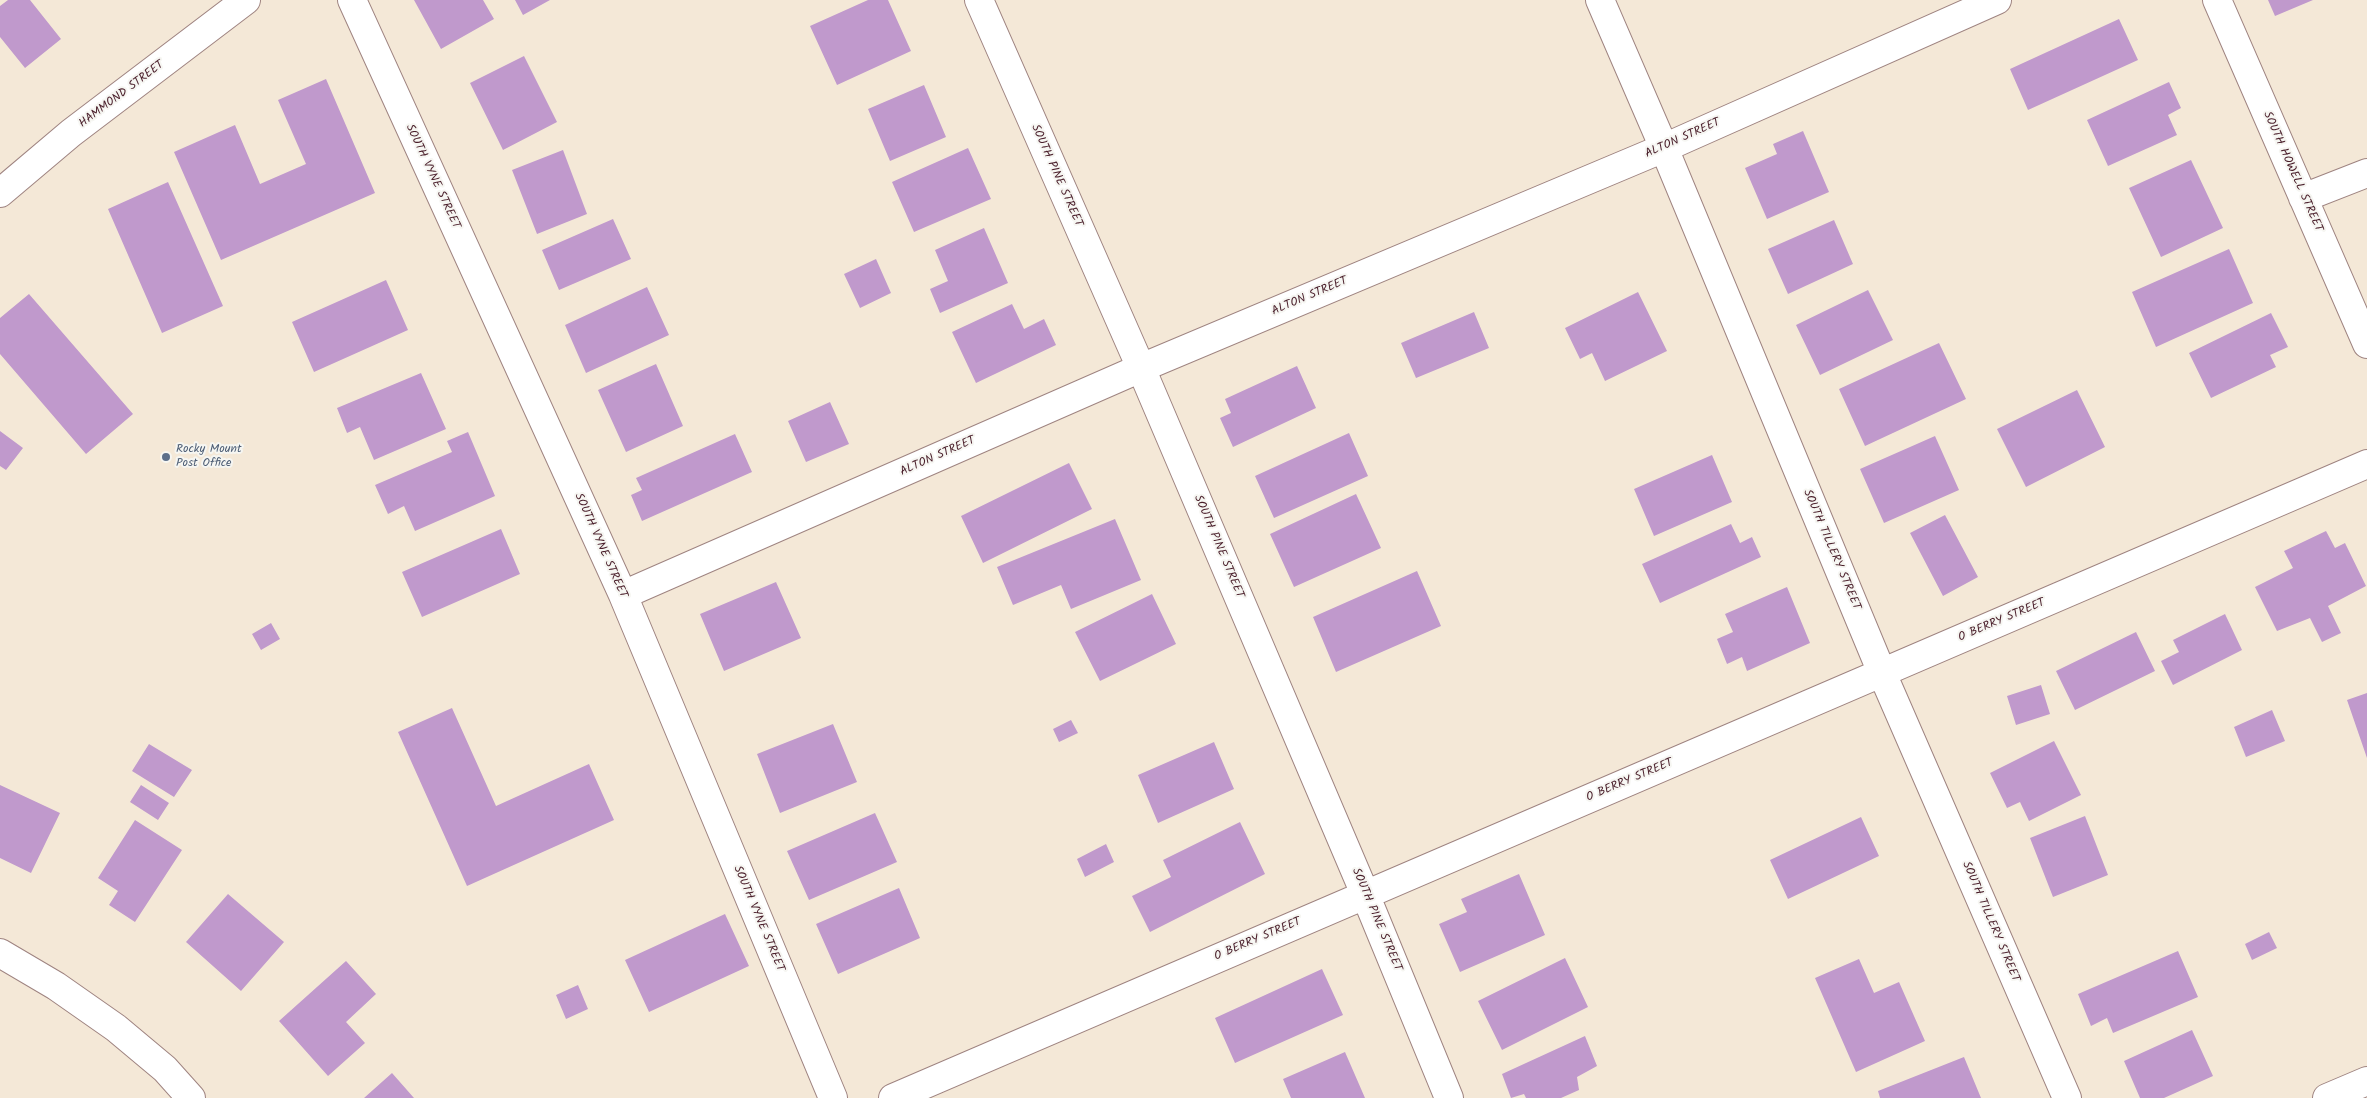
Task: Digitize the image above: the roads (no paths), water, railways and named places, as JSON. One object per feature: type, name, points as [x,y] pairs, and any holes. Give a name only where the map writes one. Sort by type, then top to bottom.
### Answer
[{"type":"street","name":"HAMMOND STREET","points":[[0,192],[72,133],[246,0]]},
{"type":"street","name":"SOUTH VYNE STREET","points":[[352,0],[623,594],[833,1098]]},
{"type":"street","name":"SOUTH PINE STREET","points":[[979,0],[1142,368],[1365,894],[1449,1098]]},
{"type":"street","name":"SOUTH TILLERY STREET","points":[[1600,0],[1664,148],[1882,673],[2067,1098]]},
{"type":"street","name":"ALTON STREET","points":[[623,594],[1142,368],[1664,148],[1997,0]]},
{"type":"street","name":"SOUTH HOWELL STREET","points":[[2217,0],[2367,344]]},
{"type":"street","points":[[2303,198],[2367,173]]},
{"type":"street","name":"O BERRY STREET","points":[[893,1098],[2367,464]]},
{"type":"street","points":[[0,954],[56,986],[116,1028],[164,1070],[191,1098]]},
{"type":"street","points":[[2327,1098],[2367,1081]]},
{"type":"place","name":"Rocky Mount Post Office","points":[[166,457]]}]
